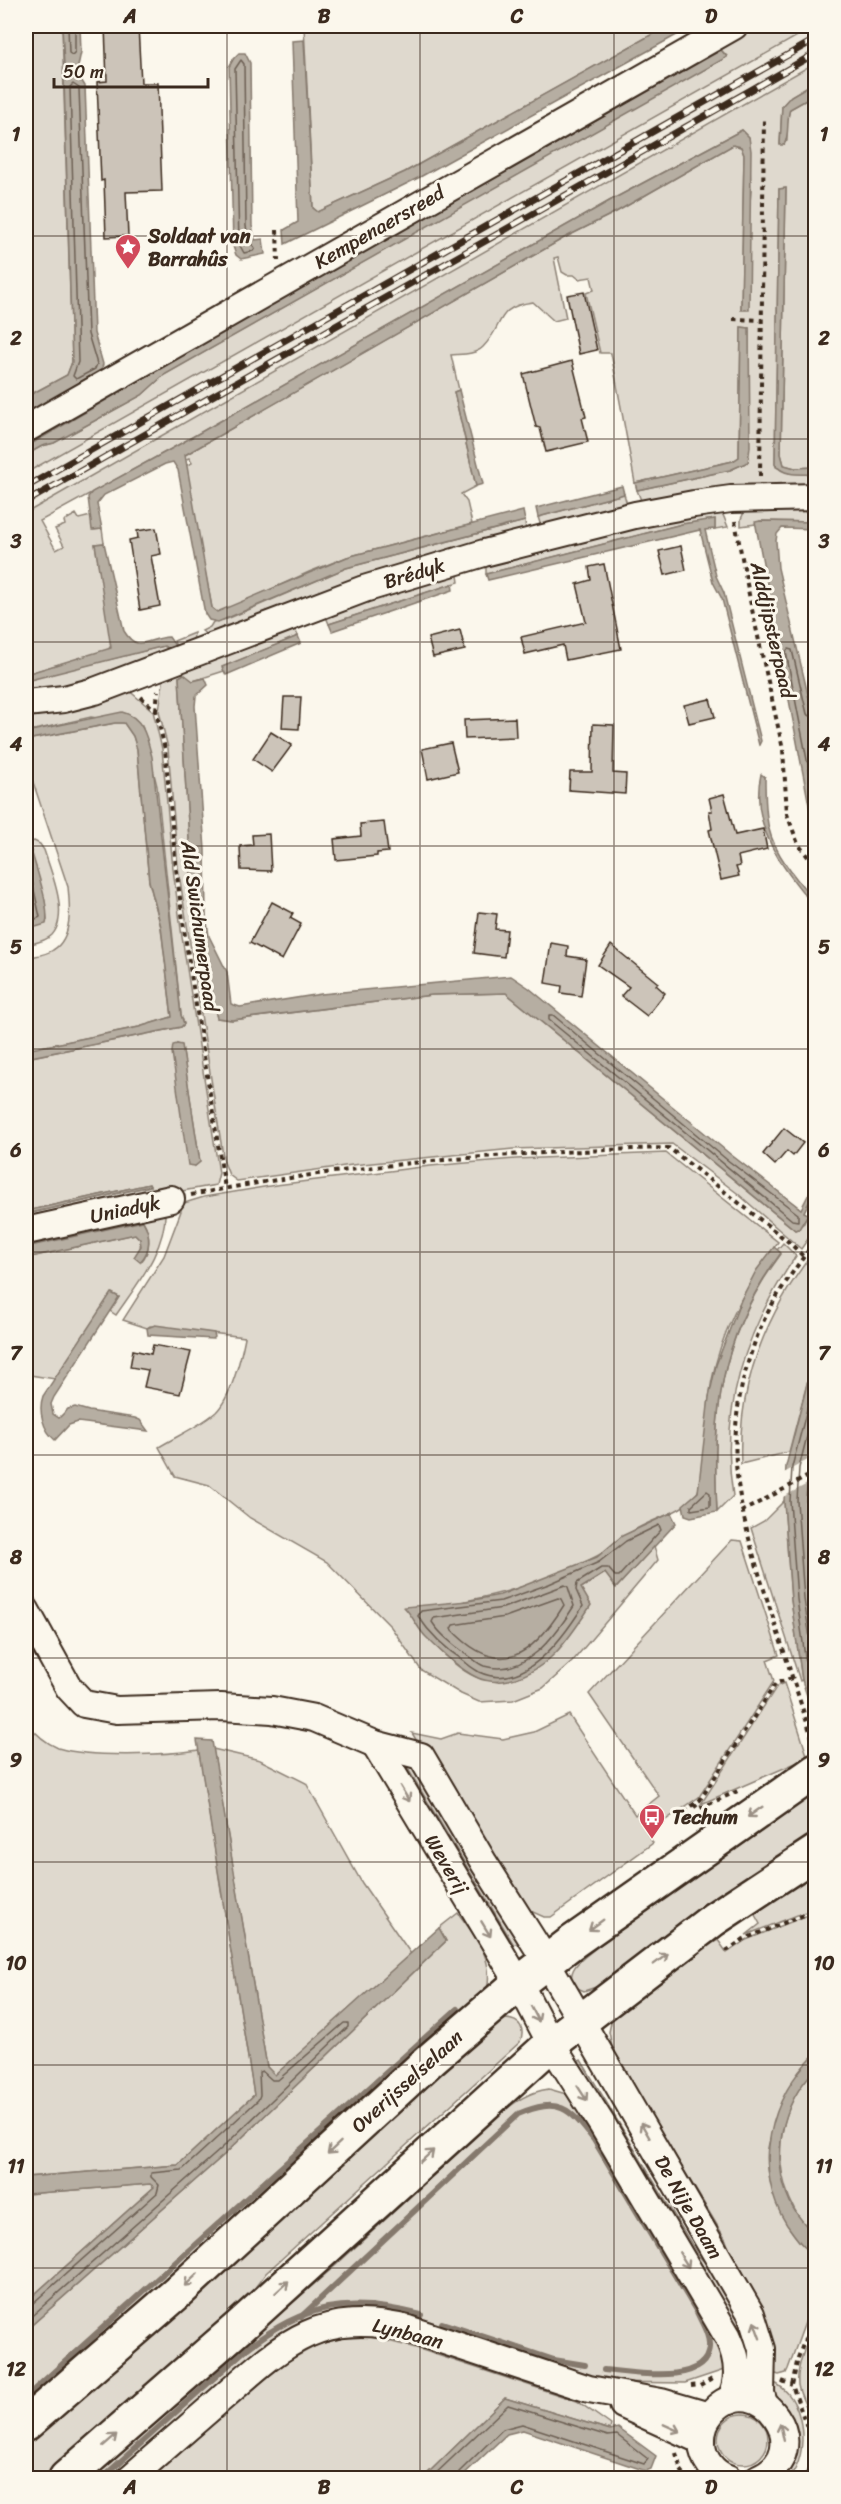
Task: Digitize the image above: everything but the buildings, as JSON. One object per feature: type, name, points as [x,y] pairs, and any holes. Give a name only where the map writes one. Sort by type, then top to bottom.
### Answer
[{"type":"main road","name":"Overijsselselaan","points":[[26,2424],[178,2292],[431,2059],[519,1983],[546,1961],[809,1775]]},
{"type":"main road","points":[[66,2478],[239,2327],[580,2019],[714,1919],[816,1852]]},
{"type":"street","name":"Kempenaersreed","points":[[26,429],[734,26]]},
{"type":"street","name":"Brédyk","points":[[26,703],[64,699],[123,681],[392,579],[635,515],[731,499],[816,497]]},
{"type":"street","name":"Uniadyk","points":[[26,1231],[171,1199]]},
{"type":"street","points":[[26,1610],[69,1688],[84,1704],[117,1710],[221,1707],[272,1710],[314,1718],[375,1744]]},
{"type":"street","name":"Weverij","points":[[375,1744],[421,1756],[580,2019]]},
{"type":"street","name":"Weverij","points":[[375,1744],[519,1983],[551,2044]]},
{"type":"street","name":"De Nije Daam","points":[[580,2019],[751,2314],[762,2349],[761,2393],[764,2404]]},
{"type":"street","name":"De Nije Daam","points":[[551,2044],[603,2126],[729,2337],[734,2349],[737,2371],[735,2390],[730,2400]]},
{"type":"street","name":"Lynbaan","points":[[130,2478],[282,2346],[317,2329],[339,2324],[387,2324],[408,2329],[589,2389],[702,2441]]},
{"type":"street","name":"Lynbaan","points":[[589,2389],[662,2403],[709,2416]]},
{"type":"street","points":[[719,2476],[703,2452],[702,2432],[709,2416],[716,2409],[730,2400],[750,2399],[764,2404],[779,2419],[785,2440],[779,2460],[773,2469],[758,2478]]},
{"type":"path","points":[[760,466],[765,117]]},
{"type":"path","points":[[277,230],[278,241]]},
{"type":"path","points":[[733,319],[762,320]]},
{"type":"path","name":"Alddjipsterpaad","points":[[731,499],[750,604],[781,739],[786,770],[787,814],[798,844],[816,867]]},
{"type":"path","name":"Ald Swichumerpaad","points":[[123,681],[156,711],[165,748],[185,936],[225,1189]]},
{"type":"path","name":"Uniadyk","points":[[171,1199],[353,1170],[536,1153],[669,1148],[790,1243],[803,1256]]},
{"type":"path","points":[[816,1240],[785,1282],[769,1309],[754,1343],[743,1378],[735,1454],[741,1512],[816,1748]]},
{"type":"path","points":[[741,1512],[816,1472]]},
{"type":"path","points":[[684,1811],[700,1800],[776,1683],[792,1678]]},
{"type":"path","points":[[727,1948],[728,1950],[744,1939],[809,1913],[816,1915]]},
{"type":"path","points":[[792,2385],[798,2358],[816,2309]]},
{"type":"shaded area","points":[[26,26],[62,26],[72,362],[67,375],[26,397]]},
{"type":"shaded area","points":[[304,26],[667,26],[405,172],[318,212],[313,208]]},
{"type":"shaded area","points":[[756,26],[815,26],[26,473],[26,455],[42,446],[54,443],[142,395],[164,375],[727,56],[721,50],[186,353],[26,447],[26,435],[727,37],[752,32]]},
{"type":"shaded area","points":[[815,26],[815,63],[26,513],[26,473]]},
{"type":"shaded area","points":[[815,63],[815,82],[791,96],[782,106],[780,144],[787,141],[787,120],[790,109],[815,95],[815,467],[795,468],[784,465],[781,454],[786,188],[779,189],[775,464],[776,467],[789,473],[815,474],[815,487],[760,485],[642,503],[637,490],[730,470],[748,462],[749,328],[741,327],[739,457],[733,461],[635,483],[611,353],[600,353],[586,293],[594,290],[591,277],[579,279],[562,272],[558,257],[554,258],[566,318],[554,321],[533,302],[521,304],[506,313],[490,339],[480,350],[468,354],[451,355],[459,390],[454,392],[476,486],[461,494],[467,502],[472,524],[347,557],[223,611],[217,612],[212,608],[185,466],[192,463],[189,458],[184,460],[185,455],[564,238],[616,212],[733,145],[741,147],[744,155],[741,310],[751,191],[749,137],[742,130],[613,199],[40,521],[56,550],[64,546],[55,529],[65,525],[64,521],[76,514],[79,519],[91,516],[93,530],[102,529],[104,543],[95,544],[112,644],[108,650],[26,674],[26,513]]},
{"type":"shaded area","points":[[624,494],[626,501],[623,508],[542,529],[538,517]]},
{"type":"shaded area","points":[[815,506],[815,522],[760,521],[756,524],[741,526],[741,519],[746,508]]},
{"type":"shaded area","points":[[721,510],[728,527],[715,529],[715,519],[682,524],[486,574],[486,562],[650,521]]},
{"type":"shaded area","points":[[525,521],[526,533],[210,638],[202,631],[210,627],[213,622],[227,619],[346,568]]},
{"type":"shaded area","points":[[457,569],[459,582],[329,624],[324,612]]},
{"type":"shaded area","points":[[293,624],[298,636],[223,667],[224,671],[193,681],[179,677],[194,920],[217,1018],[232,1020],[432,995],[506,993],[795,1230],[804,1223],[808,1214],[815,1217],[815,1229],[801,1249],[737,1193],[672,1144],[513,1149],[352,1165],[237,1181],[229,1175],[224,1162],[178,867],[168,748],[159,711],[164,676]]},
{"type":"shaded area","points":[[194,633],[193,645],[88,683],[26,693],[26,680],[164,646],[176,647],[174,641]]},
{"type":"shaded area","points":[[127,689],[153,711],[162,749],[182,937],[219,1173],[216,1185],[131,1200],[26,1224],[26,1214],[150,1186],[149,1184],[26,1211],[26,1058],[181,1027],[184,1024],[181,1015],[157,786],[142,725],[91,717],[26,732],[26,713]],"holes":[[[177,1044],[182,1046],[200,1162],[195,1166]]]},
{"type":"shaded area","points":[[124,723],[133,736],[137,749],[149,881],[161,927],[172,1017],[139,1027],[26,1050],[26,958],[47,953],[59,945],[67,930],[69,912],[68,887],[26,761],[26,740]]},
{"type":"shaded area","points":[[34,841],[44,850],[51,870],[57,893],[59,916],[57,927],[52,935],[43,941],[26,945],[26,907],[27,915],[47,920],[45,902],[28,843]]},
{"type":"shaded area","points":[[666,1153],[778,1242],[743,1296],[718,1356],[709,1398],[703,1463],[697,1493],[679,1509],[634,1530],[607,1550],[573,1568],[504,1592],[409,1612],[431,1640],[459,1667],[479,1678],[498,1682],[581,1588],[605,1573],[617,1587],[654,1546],[658,1560],[572,1662],[543,1688],[513,1700],[479,1702],[461,1694],[421,1670],[391,1627],[327,1562],[250,1518],[209,1485],[175,1476],[159,1447],[216,1412],[235,1377],[245,1337],[150,1326],[147,1328],[123,1320],[164,1256],[181,1211],[181,1204],[204,1197],[276,1185],[430,1166],[515,1159]]},
{"type":"shaded area","points":[[165,1207],[165,1222],[157,1250],[116,1315],[110,1311],[119,1297],[112,1293],[55,1379],[30,1375],[26,1371],[26,1258],[135,1234],[140,1239],[141,1262],[147,1253],[149,1242],[143,1221],[26,1247],[26,1237]]},
{"type":"shaded area","points":[[783,1243],[796,1256],[778,1283],[763,1312],[740,1370],[730,1432],[733,1496],[717,1512],[716,1441],[724,1377],[732,1346],[744,1315],[760,1285],[781,1254],[777,1250]]},
{"type":"shaded area","points":[[815,1250],[815,1353],[789,1452],[741,1464],[744,1405],[758,1350],[783,1298]]},
{"type":"shaded area","points":[[784,1501],[791,1600],[802,1680],[800,1681],[751,1528],[764,1521]]},
{"type":"shaded area","points":[[732,1540],[742,1541],[779,1655],[767,1660],[774,1681],[699,1797],[647,1833],[653,1843],[551,1917],[544,1917],[526,1909],[494,1870],[412,1733],[441,1739],[458,1733],[503,1739],[534,1732],[569,1715],[635,1815],[659,1796],[589,1694]]},
{"type":"shaded area","points":[[784,1683],[807,1755],[798,1762],[701,1804],[777,1686]]},
{"type":"shaded area","points":[[26,1722],[49,1743],[72,1751],[128,1755],[199,1750],[254,2095],[178,2165],[26,2177]]},
{"type":"shaded area","points":[[213,1749],[260,1760],[306,1783],[362,1883],[411,1954],[275,2076],[267,2067]]},
{"type":"shaded area","points":[[405,1764],[418,1765],[523,1940],[514,1945]]},
{"type":"shaded area","points":[[815,1788],[815,1837],[608,1983],[584,1991],[573,1986],[571,1979],[574,1968],[587,1955],[779,1819]]},
{"type":"shaded area","points":[[815,1864],[815,1913],[805,1912],[746,1935],[760,1924],[755,1915],[788,1882]]},
{"type":"shaded area","points":[[458,1913],[477,1939],[486,1958],[489,1978],[487,1990],[26,2412],[26,2330],[225,2154],[446,1941],[439,1928]]},
{"type":"shaded area","points":[[808,1915],[815,1917],[815,2054],[810,2059],[773,2133],[767,2156],[772,2188],[785,2221],[804,2246],[815,2254],[815,2295],[788,2369],[786,2373],[779,2375],[769,2372],[726,2240],[613,2052],[609,2032],[613,2013],[658,1973],[718,1940],[727,1953],[746,1940]]},
{"type":"shaded area","points":[[506,2019],[515,2021],[522,2029],[520,2042],[266,2273],[235,2314],[49,2478],[26,2478],[26,2440],[467,2042]]},
{"type":"shaded area","points":[[581,2060],[698,2255],[730,2290],[753,2360],[744,2367],[573,2065]]},
{"type":"shaded area","points":[[815,2070],[815,2237],[800,2219],[789,2198],[780,2154],[782,2131],[789,2109],[800,2088]]},
{"type":"shaded area","points":[[549,2089],[566,2094],[581,2105],[667,2243],[730,2368],[685,2383],[606,2382],[405,2319],[266,2348],[116,2478],[82,2478],[254,2328],[289,2306],[511,2105],[535,2092]]},
{"type":"shaded area","points":[[150,2184],[154,2187],[26,2302],[26,2194]]},
{"type":"shaded area","points":[[815,2322],[815,2478],[803,2478],[812,2456],[814,2432],[799,2389],[798,2377],[803,2353]]},
{"type":"shaded area","points":[[372,2337],[416,2348],[577,2401],[611,2425],[610,2430],[505,2398],[423,2478],[152,2478],[279,2366],[319,2344],[344,2338]]},
{"type":"shaded area","points":[[772,2382],[792,2399],[798,2411],[801,2426],[800,2455],[789,2478],[773,2478],[782,2406],[773,2393]]},
{"type":"shaded area","points":[[738,2414],[748,2414],[761,2421],[768,2434],[768,2444],[761,2457],[748,2464],[738,2464],[729,2460],[722,2453],[718,2444],[718,2434],[722,2425],[729,2418]]},
{"type":"water","points":[[62,26],[80,26],[81,52],[77,71],[68,71],[64,66]]},
{"type":"water","points":[[667,26],[693,26],[420,177],[285,244],[284,230],[298,222],[292,41],[304,40],[313,208],[318,212],[405,172]]},
{"type":"water","points":[[721,50],[727,57],[164,375],[142,395],[54,443],[42,446],[26,455],[26,447],[186,353]]},
{"type":"water","points":[[239,53],[245,53],[250,63],[252,226],[255,240],[263,239],[265,254],[241,259],[236,255],[233,246],[229,67]]},
{"type":"water","points":[[80,78],[85,86],[94,333],[103,364],[101,372],[26,415],[26,397],[67,375],[72,362],[64,79]]},
{"type":"water","points":[[815,82],[815,95],[790,109],[786,141],[784,145],[780,145],[782,106],[791,96]]},
{"type":"water","points":[[742,130],[749,137],[751,151],[749,310],[741,310],[744,155],[741,147],[733,145],[616,212],[564,238],[185,455],[212,608],[217,612],[347,557],[523,511],[525,521],[346,568],[218,622],[209,620],[205,614],[178,470],[173,462],[104,495],[97,504],[102,529],[92,530],[88,497],[92,492],[613,199]]},
{"type":"water","points":[[786,188],[781,454],[784,465],[795,468],[815,467],[815,474],[788,473],[775,464],[779,189]]},
{"type":"water","points":[[741,327],[749,328],[750,447],[748,462],[730,470],[637,490],[635,483],[733,461],[739,457]]},
{"type":"water","points":[[459,390],[483,484],[476,486],[454,392]]},
{"type":"water","points":[[622,486],[624,494],[538,517],[536,508]]},
{"type":"water","points":[[715,519],[715,529],[705,530],[716,576],[724,593],[761,741],[759,745],[722,599],[713,582],[700,530],[488,580],[486,574],[682,524]]},
{"type":"water","points":[[755,522],[815,522],[815,529],[782,528],[777,534],[776,541],[778,568],[815,724],[815,828]]},
{"type":"water","points":[[104,543],[124,631],[134,642],[144,643],[169,637],[176,647],[169,649],[164,646],[26,681],[26,674],[111,648],[95,544]]},
{"type":"water","points":[[452,584],[453,590],[332,631],[329,624]]},
{"type":"water","points":[[298,636],[301,643],[226,675],[222,667]]},
{"type":"water","points":[[184,674],[193,681],[205,678],[208,685],[196,696],[195,706],[205,850],[206,915],[209,936],[227,972],[231,1004],[240,1007],[321,994],[511,976],[529,988],[730,1154],[801,1209],[815,1182],[815,1190],[804,1212],[808,1214],[799,1229],[795,1230],[506,993],[432,995],[232,1020],[217,1018],[194,920],[179,677]]},
{"type":"water","points":[[122,712],[135,718],[143,729],[152,757],[181,1015],[184,1024],[181,1027],[26,1058],[26,1050],[139,1027],[172,1017],[161,927],[149,881],[137,749],[133,736],[124,723],[115,723],[26,740],[26,732]]},
{"type":"water","points":[[761,774],[765,777],[767,816],[772,839],[788,867],[815,901],[815,907],[781,863],[765,829],[760,812]]},
{"type":"water","points":[[26,833],[46,905],[46,924],[36,927],[27,910],[25,897]]},
{"type":"water","points":[[173,1045],[182,1045],[200,1162],[195,1166],[188,1165],[172,1052]]},
{"type":"water","points":[[149,1184],[150,1186],[26,1214],[26,1211]]},
{"type":"water","points":[[143,1221],[149,1242],[144,1258],[140,1262],[134,1257],[141,1246],[140,1239],[135,1234],[26,1258],[26,1247]]},
{"type":"water","points":[[774,1247],[781,1253],[760,1284],[744,1315],[732,1345],[724,1376],[716,1441],[717,1512],[691,1517],[685,1515],[683,1505],[698,1492],[709,1397],[716,1365],[741,1300],[756,1271]]},
{"type":"water","points":[[111,1293],[119,1297],[54,1397],[51,1404],[53,1414],[59,1418],[68,1409],[75,1407],[135,1418],[140,1420],[148,1431],[78,1422],[69,1425],[55,1440],[47,1431],[43,1420],[41,1408],[43,1396]]},
{"type":"water","points":[[155,1325],[214,1333],[215,1337],[213,1339],[148,1335],[147,1328]]},
{"type":"water","points":[[815,1353],[815,1721],[802,1680],[791,1600],[784,1501],[786,1466]]},
{"type":"water","points":[[671,1513],[676,1523],[616,1588],[605,1573],[581,1588],[591,1605],[574,1630],[555,1654],[532,1671],[518,1677],[493,1681],[469,1673],[449,1659],[426,1637],[404,1607],[468,1601],[500,1595],[597,1557],[622,1536]]},
{"type":"water","points":[[197,1740],[212,1741],[267,2067],[275,2075],[439,1928],[446,1941],[225,2154],[26,2330],[26,2302],[154,2187],[150,2184],[26,2194],[26,2177],[178,2165],[254,2095]]},
{"type":"water","points":[[815,2054],[815,2070],[803,2083],[794,2098],[782,2132],[780,2150],[784,2185],[794,2210],[813,2237],[815,2254],[796,2238],[776,2204],[770,2181],[768,2158],[777,2112],[799,2071]]},
{"type":"water","points":[[505,2398],[610,2430],[618,2428],[656,2456],[651,2469],[646,2471],[523,2430],[507,2434],[460,2478],[423,2478]]},
{"type":"pier","points":[[815,1456],[815,1480],[781,1498],[782,1474]]},
{"type":"waterway","points":[[26,2397],[457,2009]]},
{"type":"waterway","points":[[301,2317],[518,2114],[544,2106],[553,2106],[570,2113],[594,2140],[697,2312],[708,2338],[709,2347],[705,2360],[696,2368],[666,2374],[604,2370]]},
{"type":"waterway","points":[[102,2478],[244,2351],[286,2322],[328,2308],[349,2305],[395,2309],[421,2315]]},
{"type":"waterway","points":[[442,2323],[554,2360],[585,2365]]},
{"type":"railway","points":[[26,487],[816,39]]},
{"type":"railway","points":[[26,502],[816,53]]},
{"type":"place","name":"Soldaat van Barrahûs","points":[[128,270]]},
{"type":"place","name":"Techum","points":[[652,1840]]}]
